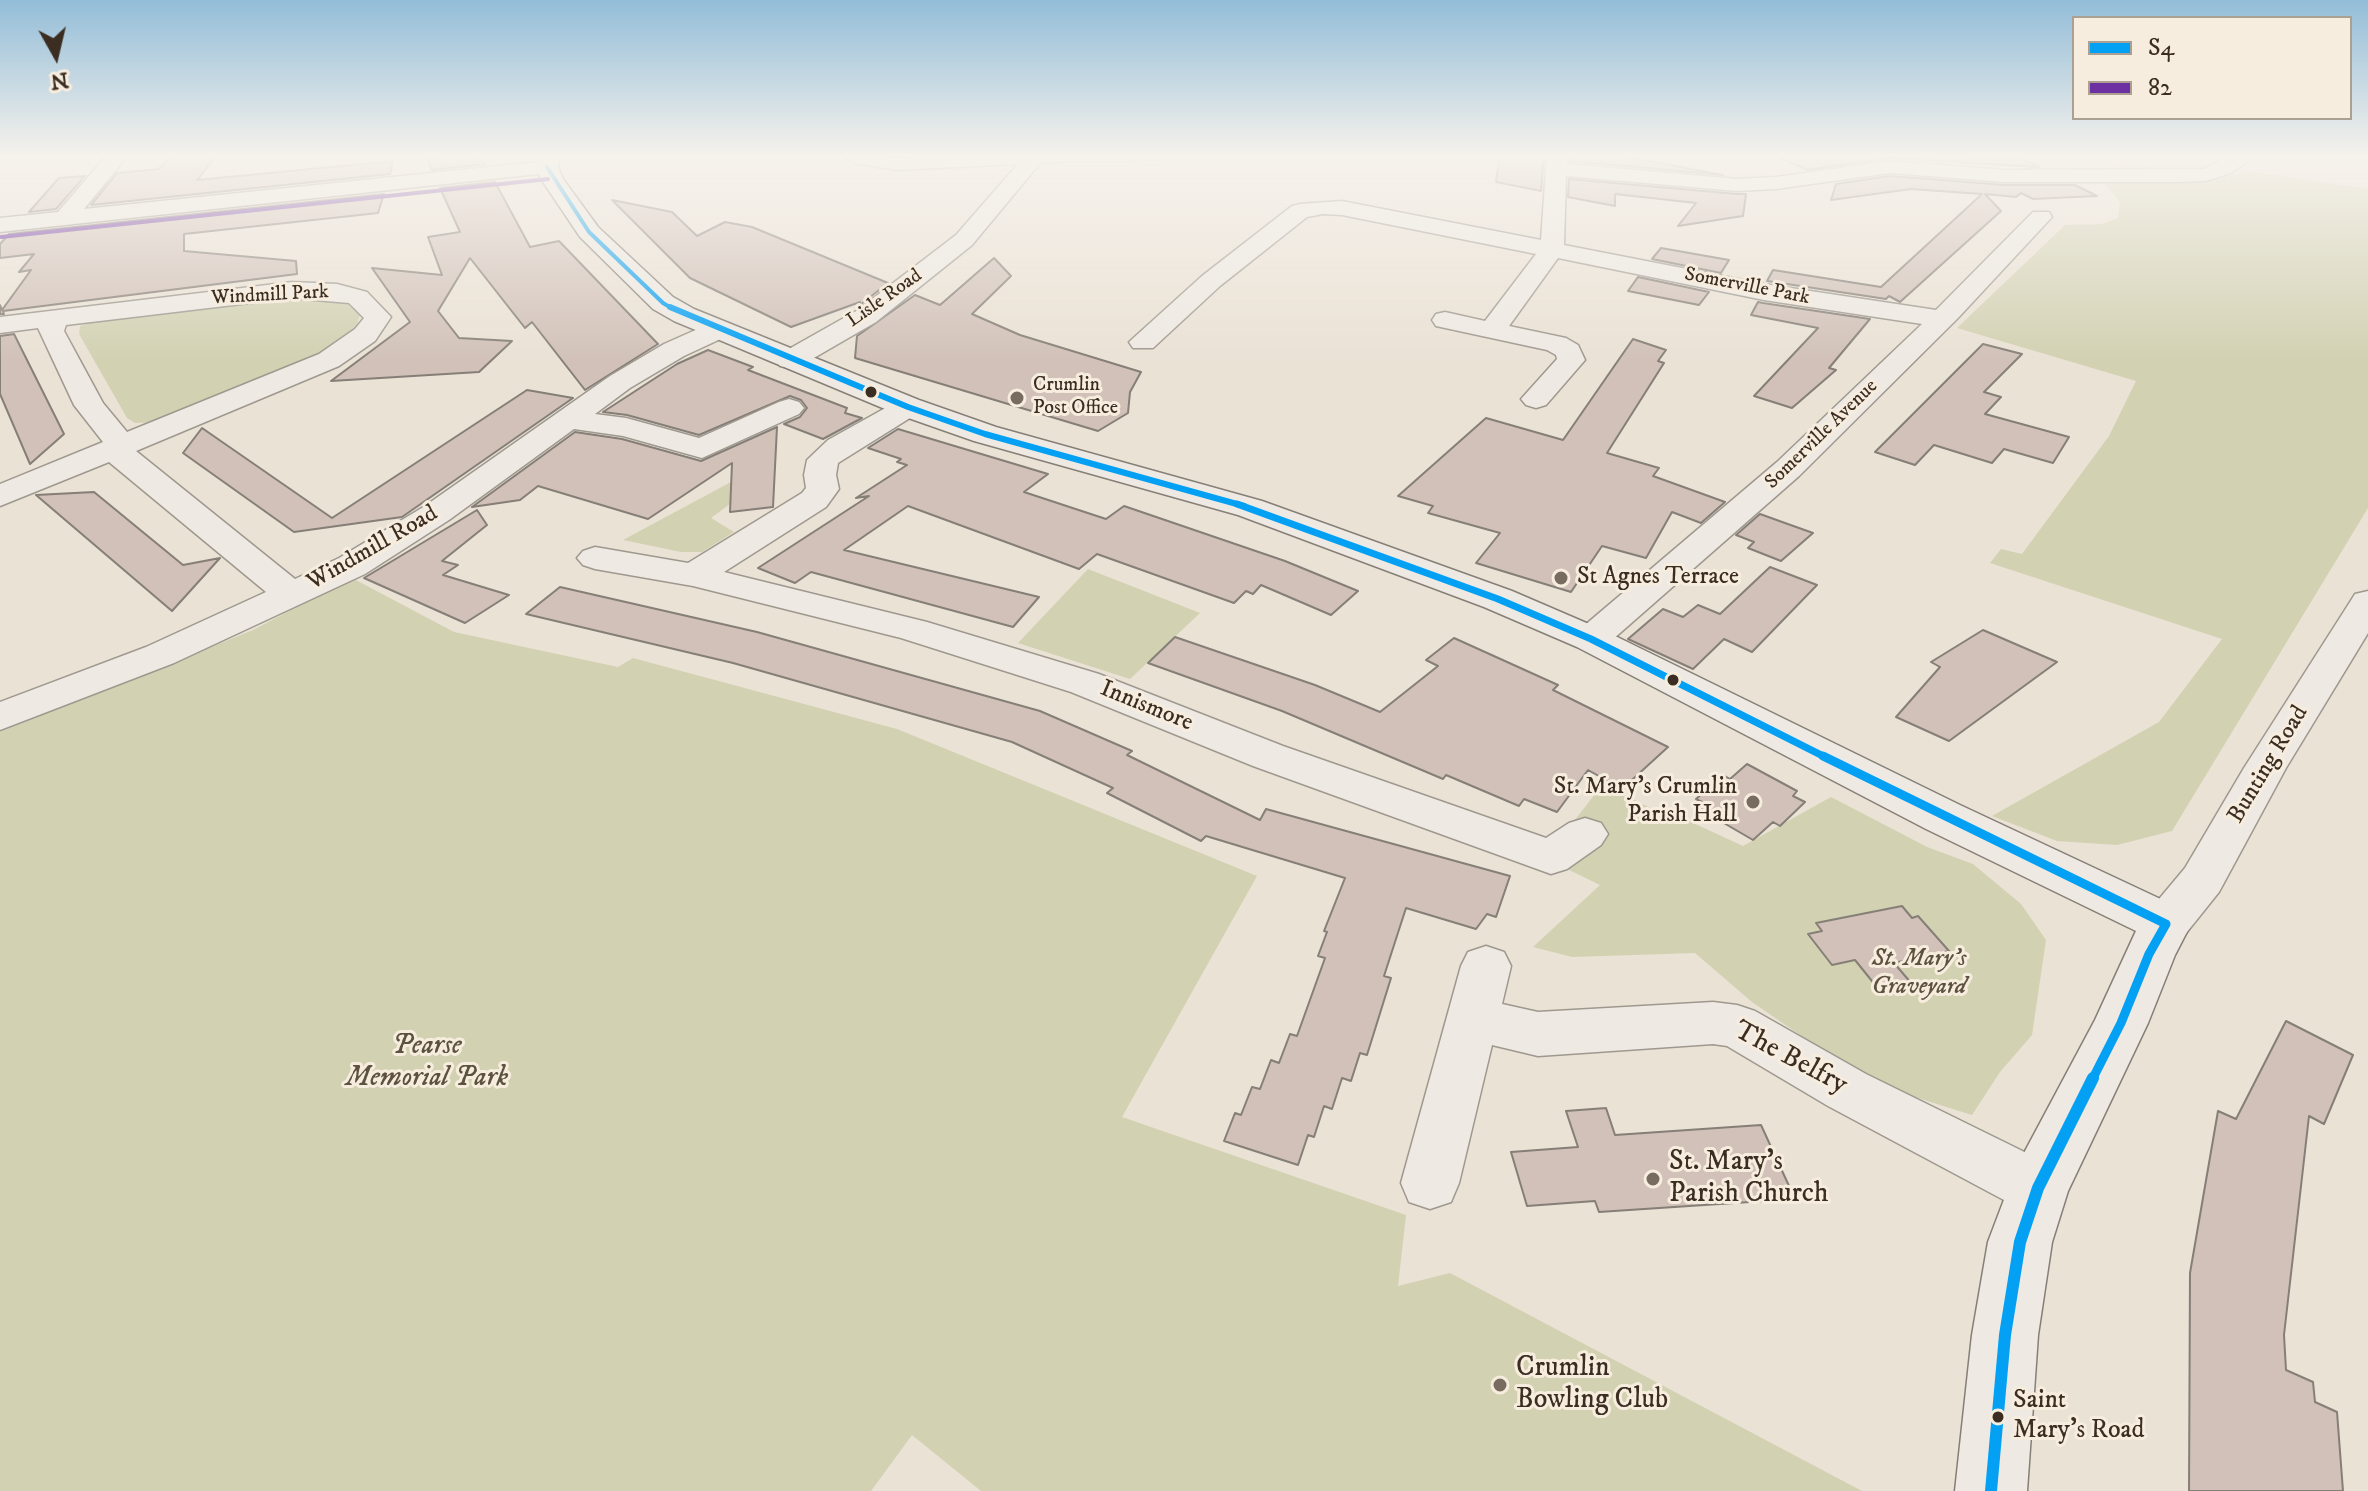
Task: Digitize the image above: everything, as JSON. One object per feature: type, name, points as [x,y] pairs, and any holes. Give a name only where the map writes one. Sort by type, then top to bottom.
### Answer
[{"type":"street","points":[[584,224],[589,232],[663,303],[718,330],[908,407],[1075,461],[1250,508],[1433,573],[1591,639],[1783,738],[2166,924],[2149,954],[2121,1023],[2038,1188],[2020,1242],[2005,1335],[1991,1491]]},
{"type":"street","name":"Lisle Road","points":[[790,360],[867,316],[964,240],[979,224]]},
{"type":"street","name":"Somerville Park","points":[[1143,342],[1211,281],[1284,224]]},
{"type":"street","name":"Somerville Park","points":[[1422,224],[1742,288],[1942,319]]},
{"type":"street","points":[[1492,330],[1552,249],[1553,224]]},
{"type":"street","name":"Somerville Avenue","points":[[1591,639],[1788,469],[2035,224]]},
{"type":"street","name":"Windmill Park","points":[[0,325],[264,292],[319,290],[358,297],[378,317],[365,335],[329,360],[0,496]]},
{"type":"street","points":[[54,319],[51,331],[89,405],[118,441],[121,456],[292,595]]},
{"type":"street","points":[[1445,320],[1556,344],[1568,351],[1571,360],[1536,399]]},
{"type":"street","name":"Windmill Road","points":[[0,717],[160,655],[352,566],[437,513],[567,419],[674,350],[718,330]]},
{"type":"street","points":[[694,575],[814,500],[823,489],[820,475],[823,460],[839,447],[908,407]]},
{"type":"street","points":[[567,419],[626,427],[702,449],[789,408]]},
{"type":"street","name":"Innismore","points":[[595,558],[694,575],[914,630],[1085,683],[1268,756],[1551,857],[1585,834]]},
{"type":"street","name":"Bunting Road","points":[[2166,924],[2202,880],[2265,768],[2368,602]]},
{"type":"street","points":[[1430,1183],[1486,966]]},
{"type":"street","name":"The Belfry","points":[[1475,1016],[1503,1027],[1538,1034],[1713,1023],[1737,1026],[1847,1090],[2038,1188]]},
{"type":"green space","points":[[2368,224],[2368,508],[2172,831],[2117,845],[2057,841],[1992,816],[2159,722],[2222,639],[1990,563],[2001,549],[2022,554],[2109,436],[2136,381],[1957,328],[2065,225]]},
{"type":"green space","points":[[302,294],[345,302],[360,315],[354,333],[335,347],[158,422],[135,423],[127,418],[79,334],[80,326],[101,319]]},
{"type":"green space","points":[[731,482],[730,504],[711,518],[734,532],[702,552],[681,552],[623,540]]},
{"type":"green space","points":[[1088,569],[1200,613],[1130,679],[1018,643]]},
{"type":"green space","name":"Pearse Memorial Park","points":[[352,578],[454,632],[618,667],[633,658],[897,729],[1257,876],[1122,1117],[1406,1215],[1398,1286],[1450,1273],[1862,1491],[981,1491],[912,1435],[871,1491],[0,1491],[0,732],[253,630]]},
{"type":"green space","name":"St. Mary's Graveyard","points":[[1603,784],[1672,819],[1676,815],[1743,846],[1831,797],[1927,847],[1973,864],[2021,904],[2046,940],[2032,1035],[2000,1072],[1972,1115],[1870,1083],[1752,1002],[1695,953],[1572,957],[1533,947],[1600,885],[1563,867],[1570,826]]},
{"type":"building","points":[[107,224],[280,224],[184,234],[184,251],[296,261],[297,274],[3,311],[4,314],[0,314],[0,305],[2,310],[31,270],[19,272],[34,254],[0,258],[0,244],[9,234]]},
{"type":"building","points":[[456,224],[517,224],[530,247],[559,241],[658,344],[585,390],[532,322],[525,328],[470,258],[438,311],[459,338],[512,341],[479,372],[331,381],[410,322],[372,268],[442,275],[428,237],[460,232]]},
{"type":"building","points":[[636,224],[684,224],[697,236],[722,224],[752,227],[888,283],[860,305],[860,302],[791,327],[690,278]]},
{"type":"building","points":[[1950,224],[1987,224],[1900,302],[1889,296],[1886,299],[1767,281],[1773,270],[1881,287]]},
{"type":"building","points":[[1661,248],[1729,260],[1721,273],[1652,259]]},
{"type":"building","points":[[994,258],[1011,276],[972,314],[1020,335],[1141,372],[1130,392],[1128,413],[1098,431],[855,358],[857,336],[915,295],[940,305]]},
{"type":"building","points":[[1638,277],[1709,292],[1699,305],[1628,291]]},
{"type":"building","points":[[1758,302],[1870,319],[1829,368],[1836,370],[1792,408],[1754,396],[1818,328],[1751,315]]},
{"type":"building","points":[[14,334],[64,434],[30,464],[0,394],[0,336]]},
{"type":"building","points":[[1633,339],[1666,350],[1658,361],[1664,363],[1607,453],[1659,468],[1653,476],[1725,502],[1701,523],[1672,512],[1646,558],[1602,546],[1571,592],[1476,563],[1500,533],[1428,513],[1433,506],[1398,496],[1486,418],[1563,440]]},
{"type":"building","points":[[1983,344],[2022,354],[1984,392],[2001,397],[1985,414],[2069,437],[2053,463],[2004,449],[1992,463],[1934,445],[1915,465],[1875,452]]},
{"type":"building","points":[[708,350],[753,367],[748,370],[847,408],[845,413],[862,418],[823,439],[784,424],[800,417],[807,408],[801,400],[790,396],[699,435],[627,415],[603,412],[677,364]]},
{"type":"building","points":[[527,390],[573,398],[402,517],[294,532],[183,453],[202,428],[332,518]]},
{"type":"building","points":[[777,427],[773,507],[730,512],[732,463],[648,519],[538,486],[520,500],[472,507],[575,432],[622,439],[701,461]]},
{"type":"building","points":[[898,429],[1048,474],[1024,492],[1106,519],[1124,506],[1285,561],[1358,591],[1331,615],[1261,585],[1253,594],[1246,591],[1234,603],[1097,554],[1079,569],[908,506],[844,550],[1039,597],[1013,627],[811,572],[795,583],[758,568],[869,496],[856,498],[907,465],[897,462],[901,459],[868,448]]},
{"type":"building","points":[[94,492],[183,565],[220,558],[172,611],[36,495]]},
{"type":"building","points":[[477,510],[487,525],[442,561],[458,565],[443,575],[509,595],[465,623],[364,578]]},
{"type":"building","points":[[1760,514],[1813,533],[1781,561],[1748,548],[1754,542],[1736,535]]},
{"type":"building","points":[[1770,567],[1817,585],[1752,652],[1724,639],[1693,669],[1628,639],[1663,609],[1683,617],[1698,605],[1720,614]]},
{"type":"building","points":[[560,587],[757,632],[1040,711],[1132,751],[1127,755],[1260,820],[1266,809],[1510,876],[1496,917],[1487,914],[1476,929],[1406,908],[1384,976],[1391,978],[1367,1055],[1360,1053],[1351,1081],[1342,1078],[1332,1109],[1324,1106],[1314,1137],[1308,1135],[1298,1165],[1224,1141],[1235,1113],[1241,1115],[1252,1087],[1260,1089],[1271,1060],[1279,1063],[1290,1034],[1297,1036],[1325,958],[1318,956],[1327,932],[1324,931],[1345,878],[1206,836],[1201,841],[1107,793],[1113,788],[1012,742],[733,663],[526,614]]},
{"type":"building","points":[[1983,630],[2057,662],[1949,741],[1896,717],[1940,667],[1931,662]]},
{"type":"building","points":[[1175,637],[1315,685],[1380,712],[1438,666],[1426,660],[1454,638],[1558,685],[1553,690],[1668,747],[1622,789],[1588,770],[1557,812],[1524,799],[1519,806],[1446,775],[1443,779],[1282,711],[1148,663]]},
{"type":"building","name":"St. Mary's Crumlin Parish Hall","points":[[1747,764],[1797,791],[1793,796],[1805,802],[1780,826],[1773,822],[1753,840],[1698,808],[1704,803],[1696,799],[1723,775],[1730,779]]},
{"type":"building","points":[[1902,906],[1912,918],[1918,916],[1949,951],[1894,963],[1912,984],[1880,991],[1855,960],[1832,965],[1808,934],[1822,931],[1816,923]]},
{"type":"building","points":[[2286,1021],[2353,1055],[2324,1124],[2309,1116],[2284,1335],[2286,1370],[2313,1382],[2315,1402],[2337,1412],[2343,1491],[2189,1491],[2190,1273],[2218,1111],[2236,1119]]},
{"type":"building","name":"St. Mary's Parish Church","points":[[1606,1108],[1615,1135],[1761,1125],[1795,1199],[1599,1212],[1595,1201],[1527,1206],[1511,1152],[1578,1147],[1566,1111]]},
{"type":"transit line","name":"82","points":[[1,237],[128,224]]},
{"type":"transit line","name":"S4","points":[[584,224],[663,303],[684,315],[908,407],[985,434],[1250,508],[1498,599],[1591,639],[1943,817],[2166,924]]},
{"type":"transit line","name":"S4","points":[[1991,1491],[2005,1335],[2020,1242],[2038,1188],[2121,1023],[2149,954],[2166,924]]},
{"type":"place","name":"Crumlin Post Office","points":[[1017,398]]},
{"type":"place","name":"St Agnes Terrace","points":[[1561,578]]},
{"type":"place","name":"St. Mary's Crumlin Parish Hall","points":[[1753,802]]},
{"type":"place","name":"St. Mary's Parish Church","points":[[1653,1179]]},
{"type":"place","name":"Crumlin Bowling Club","points":[[1500,1385]]},
{"type":"place","name":"Saint Mary's Road","points":[[1998,1417]]}]
